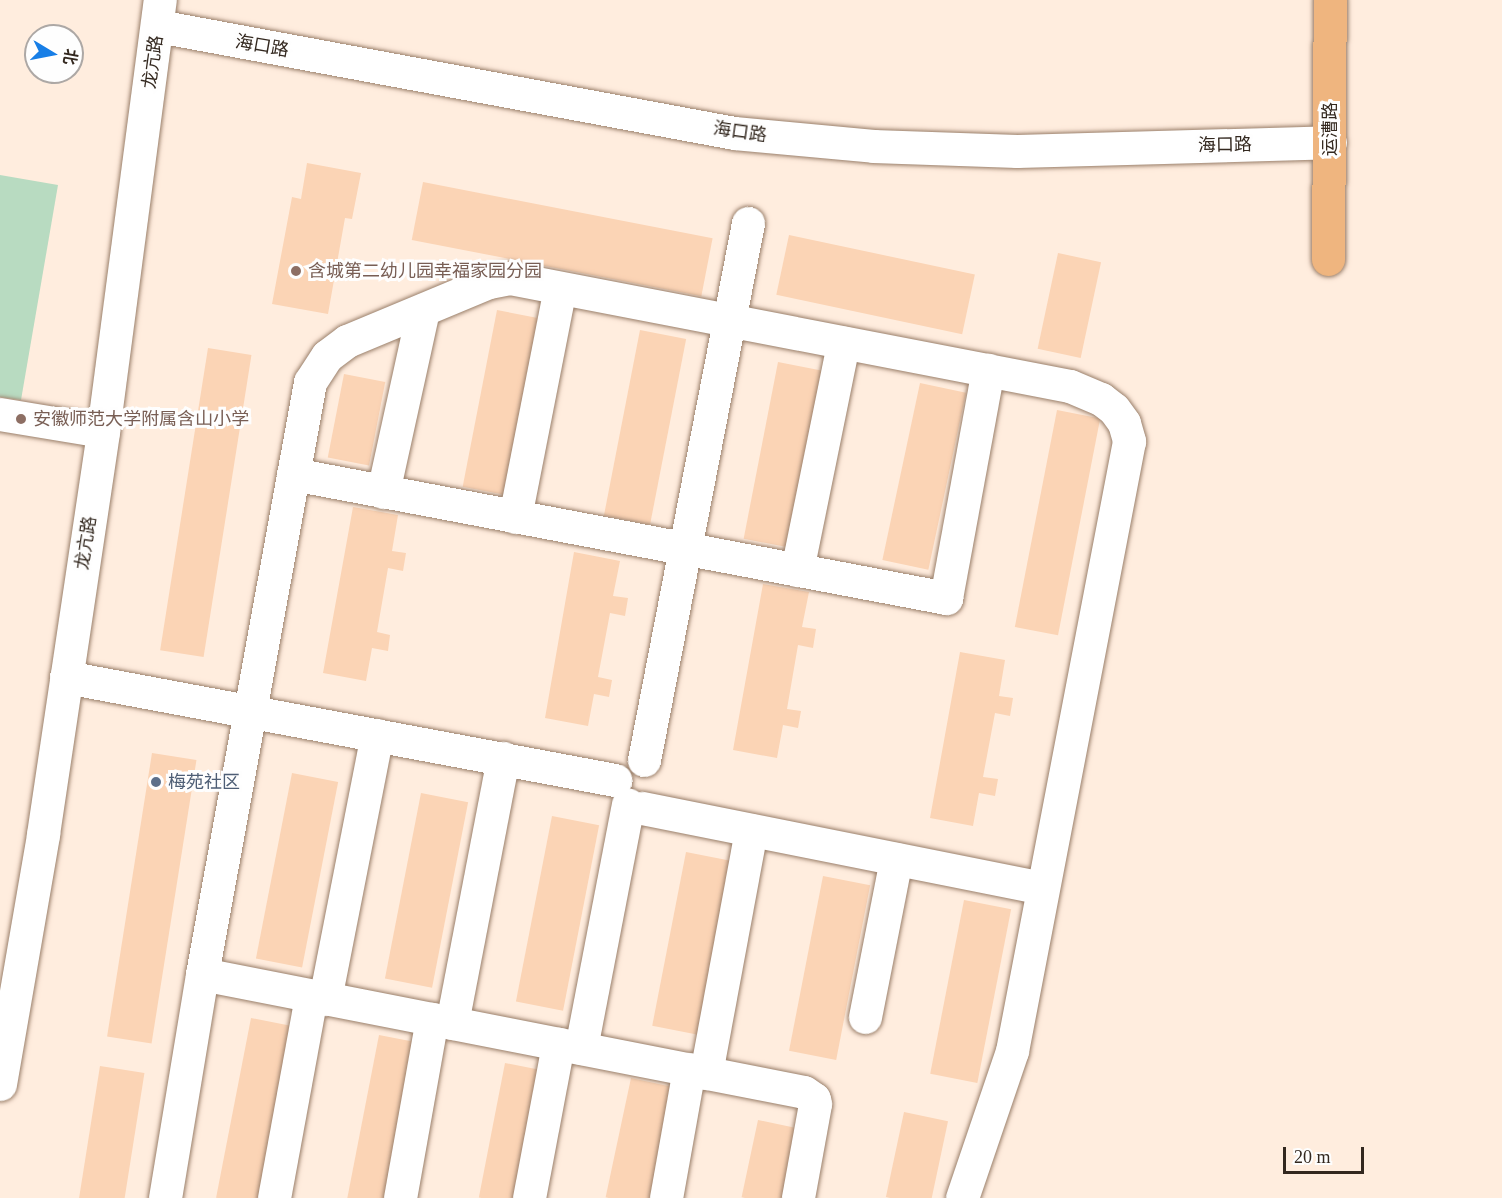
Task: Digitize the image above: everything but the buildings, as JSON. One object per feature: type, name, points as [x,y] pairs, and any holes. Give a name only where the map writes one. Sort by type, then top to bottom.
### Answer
[{"type":"main road","name":"运漕路","points":[[1328,259],[1330,0]]},
{"type":"street","name":"海口路","points":[[159,13],[734,133],[873,146],[1017,151],[1330,142]]},
{"type":"street","name":"龙亢路","points":[[0,1084],[43,834],[103,431],[159,13]]},
{"type":"street","points":[[644,760],[748,223]]},
{"type":"street","points":[[165,1198],[202,974],[310,382],[327,357],[346,341],[489,282],[510,278],[1086,391],[1114,409],[1124,423],[1129,441],[1012,1051],[962,1198]]},
{"type":"street","points":[[515,517],[560,288]]},
{"type":"street","points":[[383,492],[423,310]]},
{"type":"street","points":[[797,570],[843,343]]},
{"type":"street","points":[[293,474],[946,598],[988,370]]},
{"type":"street","points":[[0,414],[103,431]]},
{"type":"street","points":[[66,677],[503,758],[628,798],[751,830],[1042,888]]},
{"type":"street","points":[[274,1198],[376,735]]},
{"type":"street","points":[[400,1198],[503,758]]},
{"type":"street","points":[[529,1198],[569,1046],[628,798],[618,772],[628,762],[644,760],[657,767],[661,773],[663,788],[656,801],[628,798]]},
{"type":"street","points":[[666,1198],[751,830]]},
{"type":"street","points":[[865,1017],[896,859]]},
{"type":"street","points":[[202,974],[804,1092],[814,1099],[815,1104],[798,1198]]},
{"type":"green space","points":[[0,175],[58,185],[21,400],[0,397]]},
{"type":"place","name":"含城第二幼儿园幸福家园分园","points":[[296,271]]},
{"type":"place","name":"安徽师范大学附属含山小学","points":[[21,419]]},
{"type":"place","name":"梅苑社区","points":[[156,782]]}]
